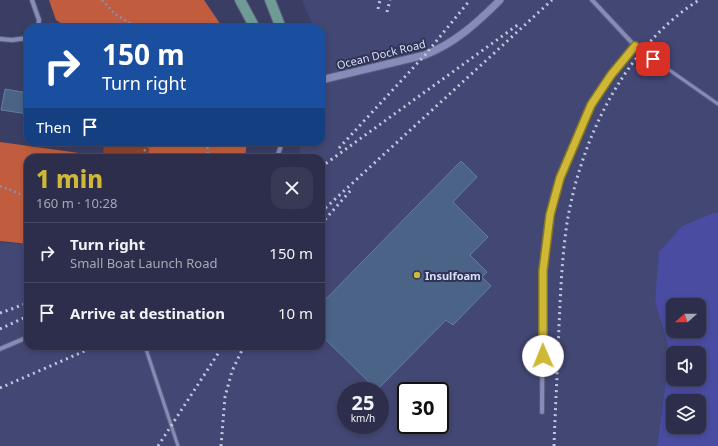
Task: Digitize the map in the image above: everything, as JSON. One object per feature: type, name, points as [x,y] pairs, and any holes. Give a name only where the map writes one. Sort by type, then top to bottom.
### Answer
[{"type":"main road","points":[[270,0],[280,24]]},
{"type":"main road","points":[[241,1],[253,24]]},
{"type":"street","points":[[32,0],[39,20],[38,24]]},
{"type":"street","name":"Ocean Dock Road","points":[[325,79],[425,55],[440,49],[476,24],[500,0]]},
{"type":"street","points":[[542,412],[543,271],[550,215],[560,178],[591,105],[611,75],[635,46],[592,0]]},
{"type":"street","points":[[0,39],[12,40],[24,38]]},
{"type":"street","points":[[0,349],[24,339]]},
{"type":"lane","points":[[635,46],[718,104]]},
{"type":"lane","points":[[146,350],[178,446]]},
{"type":"path","points":[[102,0],[115,14],[131,24]]},
{"type":"path","points":[[144,151],[148,146]]},
{"type":"path","points":[[0,186],[24,195]]},
{"type":"shaded area","points":[[49,0],[204,0],[220,24],[62,24],[56,20]]},
{"type":"shaded area","points":[[302,0],[718,0],[718,213],[713,213],[682,226],[655,301],[668,346],[666,346],[666,381],[657,446],[0,446],[0,242],[24,245],[24,350],[325,350],[325,154],[299,154],[300,146],[325,146],[325,24],[312,24]]},
{"type":"shaded area","points":[[0,142],[86,154],[24,154],[24,244],[0,241]]},
{"type":"shaded area","points":[[104,146],[150,146],[148,154],[103,154]]},
{"type":"shaded area","points":[[150,146],[246,146],[246,154],[148,154]]},
{"type":"shaded area","points":[[713,213],[718,213],[718,446],[657,446],[666,381],[666,386],[706,386],[706,346],[668,346],[655,301],[659,252],[682,226]]},
{"type":"building","points":[[5,89],[24,92],[24,113],[1,110]]},
{"type":"building","name":"Insulfoam","points":[[461,161],[477,177],[453,202],[488,237],[470,255],[487,272],[482,277],[491,286],[453,325],[446,320],[385,382],[369,382],[325,339],[325,300]]},
{"type":"railway","points":[[378,9],[380,0]]},
{"type":"railway","points":[[387,12],[390,0]]},
{"type":"railway","points":[[339,148],[425,55],[470,0]]},
{"type":"railway","points":[[325,208],[552,0]]},
{"type":"railway","points":[[554,446],[563,254],[567,223],[583,159],[595,127],[610,97],[628,69],[649,43],[673,20],[699,0]]},
{"type":"railway","points":[[325,164],[519,24]]},
{"type":"railway","points":[[325,219],[352,189]]},
{"type":"railway","points":[[0,313],[24,304]]},
{"type":"railway","points":[[0,329],[24,318]]},
{"type":"railway","points":[[0,388],[87,350]]},
{"type":"railway","points":[[158,446],[220,350]]},
{"type":"railway","points":[[221,446],[225,397],[232,371],[242,350]]},
{"type":"place","name":"Insulfoam","points":[[417,275]]},
{"type":"route","points":[[543,356],[543,271],[550,215],[560,178],[591,105],[611,75],[635,46],[653,59]]}]
